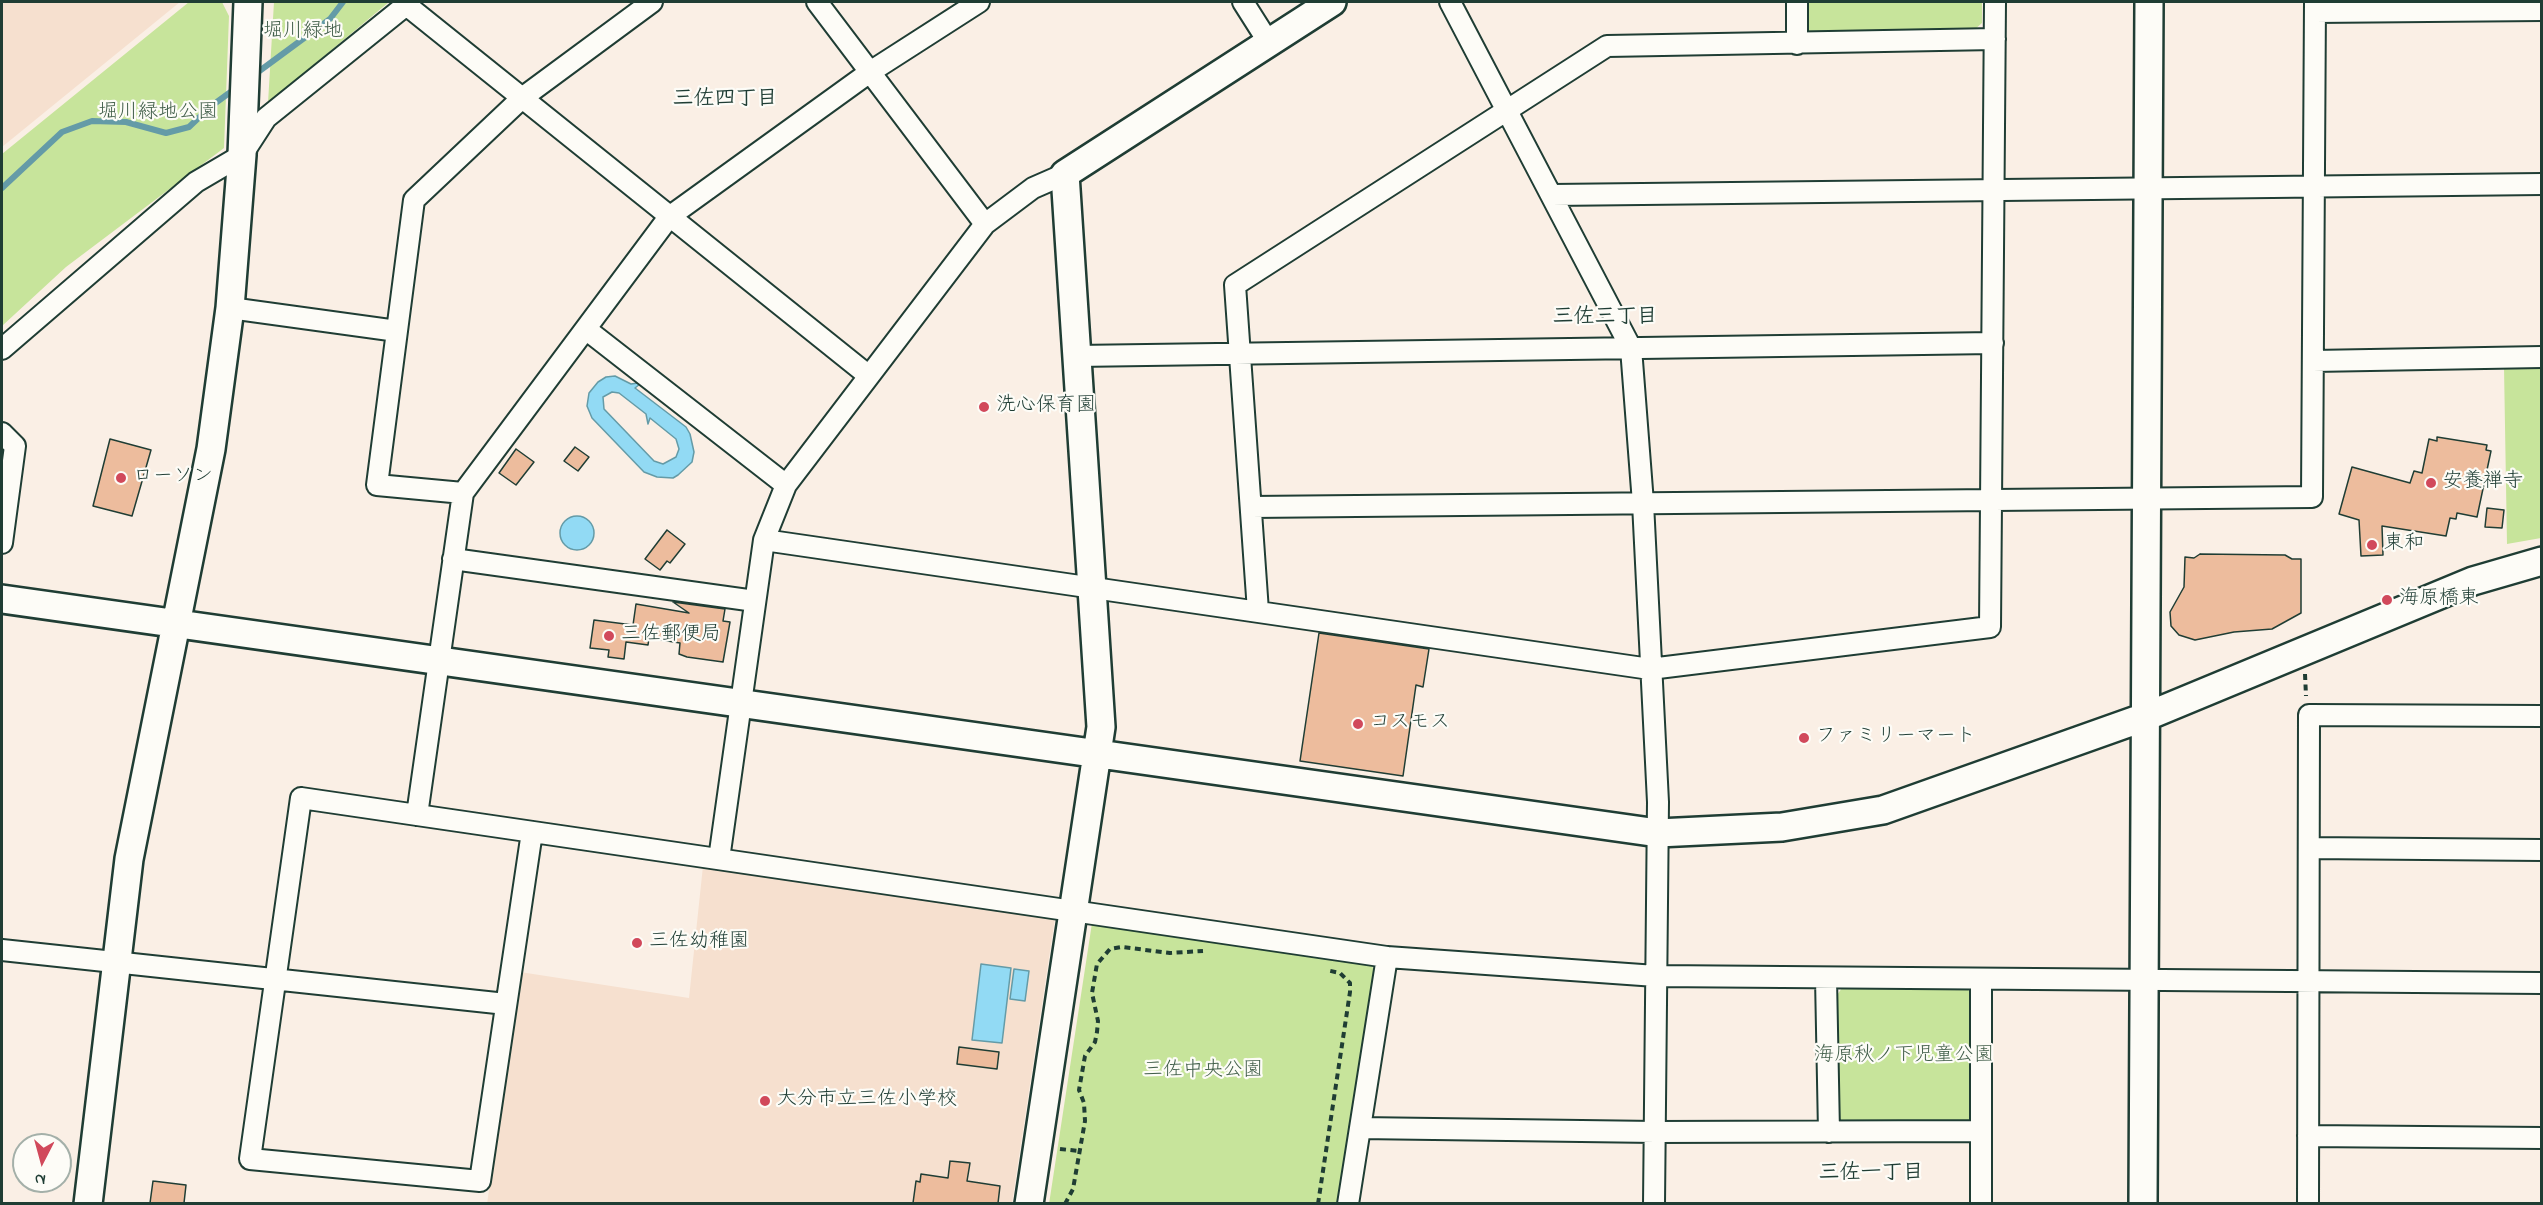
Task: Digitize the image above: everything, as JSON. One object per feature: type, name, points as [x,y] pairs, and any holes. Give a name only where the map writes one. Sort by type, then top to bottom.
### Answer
[{"type":"street","points":[[88,1203],[115,962],[131,848],[212,449],[230,308],[242,155],[248,2]]},
{"type":"street","points":[[463,493],[377,485],[414,200],[522,98],[652,2]]},
{"type":"street","points":[[817,2],[985,224]]},
{"type":"street","points":[[417,815],[463,493],[587,330],[669,217],[870,72],[979,2]]},
{"type":"street","points":[[1243,2],[1269,43]]},
{"type":"street","points":[[719,859],[764,540],[786,484],[985,224],[1033,188],[1065,174],[1332,2]]},
{"type":"street","points":[[1450,2],[1631,348],[1643,503],[1658,833],[1654,1203]]},
{"type":"street","points":[[1797,2],[1797,44]]},
{"type":"street","points":[[764,540],[1650,669],[1990,627],[1995,2]]},
{"type":"street","points":[[2143,1203],[2149,2]]},
{"type":"street","points":[[2,349],[196,182],[242,155],[266,118],[408,3],[669,217],[869,376]]},
{"type":"street","points":[[1251,507],[2312,497],[2315,7],[2541,10]]},
{"type":"street","points":[[1258,611],[1235,285],[1607,46],[1995,39]]},
{"type":"street","points":[[1029,1203],[1101,727],[1065,174]]},
{"type":"street","points":[[1552,195],[2541,184]]},
{"type":"street","points":[[230,308],[397,332]]},
{"type":"street","points":[[587,330],[786,484]]},
{"type":"street","points":[[1076,356],[1992,343]]},
{"type":"street","points":[[2313,361],[2541,357]]},
{"type":"street","points":[[2,433],[15,446],[2,543]]},
{"type":"street","points":[[453,559],[755,602]]},
{"type":"street","points":[[2,599],[1658,833],[1782,827],[1883,810],[2145,717],[2473,581],[2541,561]]},
{"type":"street","points":[[2308,1203],[2309,715],[2541,716]]},
{"type":"street","points":[[532,832],[480,1181],[249,1159],[301,798],[1387,957],[1656,976],[2308,983],[2541,983]]},
{"type":"street","points":[[2309,848],[2541,850]]},
{"type":"street","points":[[2,950],[506,1004]]},
{"type":"street","points":[[1348,1203],[1387,957]]},
{"type":"street","points":[[1826,978],[1829,1132]]},
{"type":"street","points":[[1981,980],[1981,1203]]},
{"type":"street","points":[[1360,1128],[1655,1132],[1981,1131]]},
{"type":"street","points":[[2308,1136],[2541,1138]]},
{"type":"path","points":[[1065,1203],[1073,1189],[1085,1121],[1084,1103],[1079,1090],[1085,1056],[1095,1042],[1097,1032],[1098,1022],[1092,993],[1097,964],[1110,950],[1122,947],[1170,953],[1206,951]]},
{"type":"path","points":[[1318,1203],[1350,992],[1350,983],[1340,973],[1319,968]]},
{"type":"path","points":[[1053,1148],[1079,1151]]},
{"type":"shaded area","points":[[2,2],[180,2],[2,147]]},
{"type":"shaded area","name":"大分市立三佐小学校","points":[[703,866],[1055,918],[1012,1203],[487,1204],[520,972],[689,998]]},
{"type":"green space","name":"堀川緑地公園","points":[[189,2],[222,2],[229,16],[224,148],[66,267],[2,326],[2,154]]},
{"type":"green space","name":"堀川緑地","points":[[274,2],[389,2],[268,103]]},
{"type":"green space","points":[[1806,2],[1982,2],[1982,23],[1973,31],[1811,33],[1806,27]]},
{"type":"green space","points":[[2504,367],[2542,367],[2541,538],[2507,544]]},
{"type":"green space","name":"三佐中央公園","points":[[1092,923],[1370,963],[1375,971],[1339,1203],[1049,1204]]},
{"type":"green space","name":"海原秋ノ下児童公園","points":[[1842,988],[1967,988],[1973,997],[1973,1119],[1965,1125],[1841,1125],[1835,1116],[1837,995]]},
{"type":"water","points":[[615,376],[631,384],[640,384],[635,388],[686,427],[694,452],[692,462],[678,475],[673,478],[657,477],[644,472],[592,418],[587,406],[589,393],[598,382],[606,377]],"holes":[[[612,392],[619,393],[646,414],[648,424],[650,418],[676,439],[679,449],[676,457],[663,464],[654,461],[604,409],[603,397]]]},
{"type":"water","points":[[577,516],[589,521],[594,533],[589,545],[577,550],[565,545],[560,533],[565,521]]},
{"type":"water","points":[[981,964],[1011,968],[1002,1043],[972,1040]]},
{"type":"water","points":[[1014,969],[1029,971],[1025,1001],[1010,999]]},
{"type":"building","points":[[2437,437],[2487,445],[2486,450],[2491,451],[2477,517],[2457,513],[2456,519],[2450,518],[2446,536],[2382,526],[2383,555],[2361,556],[2359,520],[2339,514],[2352,467],[2410,483],[2414,471],[2422,473],[2429,439],[2437,441]]},
{"type":"building","name":"ローソン","points":[[110,439],[151,450],[132,516],[93,506]]},
{"type":"building","points":[[575,447],[589,457],[578,471],[564,461]]},
{"type":"building","points":[[516,449],[534,462],[516,485],[499,473]]},
{"type":"building","points":[[2487,508],[2504,510],[2502,528],[2485,527]]},
{"type":"building","points":[[667,530],[685,544],[670,563],[667,561],[660,570],[645,559]]},
{"type":"building","points":[[2200,554],[2285,555],[2292,559],[2301,559],[2301,613],[2272,629],[2234,632],[2195,640],[2179,635],[2171,626],[2170,612],[2184,587],[2185,557],[2194,558]]},
{"type":"building","points":[[673,602],[725,609],[723,621],[730,622],[723,662],[687,657],[679,654],[680,643],[649,638],[648,645],[626,642],[624,659],[608,657],[609,650],[590,648],[594,620],[633,625],[636,604],[689,613]]},
{"type":"building","name":"コスモス","points":[[1319,633],[1429,649],[1423,687],[1416,685],[1403,776],[1300,761]]},
{"type":"building","points":[[959,1047],[999,1052],[997,1069],[957,1064]]},
{"type":"building","points":[[950,1161],[970,1163],[967,1181],[1000,1186],[998,1203],[913,1203],[916,1181],[920,1182],[921,1174],[948,1178]]},
{"type":"building","points":[[153,1181],[186,1185],[184,1203],[150,1203]]},
{"type":"waterway","points":[[254,75],[330,19],[343,2]]},
{"type":"waterway","points":[[2,188],[62,132],[92,121],[126,122],[166,133],[189,127],[210,107],[236,88]]},
{"type":"place","name":"洗心保育園","points":[[984,407]]},
{"type":"place","name":"ローソン","points":[[121,478]]},
{"type":"place","name":"安養禅寺","points":[[2431,483]]},
{"type":"place","name":"東和","points":[[2372,545]]},
{"type":"place","name":"海原橋東","points":[[2387,600]]},
{"type":"place","name":"三佐郵便局","points":[[609,636]]},
{"type":"place","name":"コスモス","points":[[1358,724]]},
{"type":"place","name":"ファミリーマート","points":[[1804,738]]},
{"type":"place","name":"三佐幼稚園","points":[[637,943]]},
{"type":"place","name":"大分市立三佐小学校","points":[[765,1101]]},
{"type":"district","name":"三佐四丁目","points":[[725,101]]},
{"type":"district","name":"三佐三丁目","points":[[1605,319]]},
{"type":"district","name":"三佐一丁目","points":[[1871,1175]]}]
